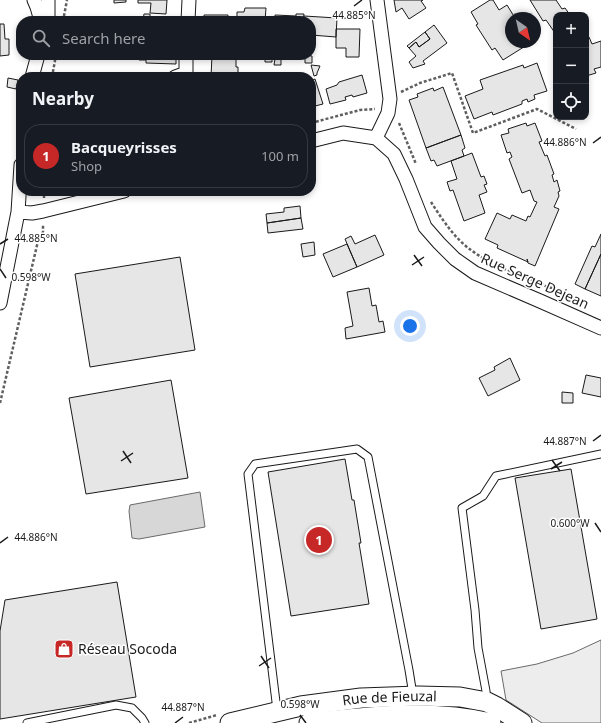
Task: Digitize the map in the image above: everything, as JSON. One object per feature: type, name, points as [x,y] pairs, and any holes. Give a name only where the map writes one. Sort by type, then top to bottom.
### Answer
[{"type":"street","points":[[34,0],[40,16]]},
{"type":"street","points":[[48,0],[48,16]]},
{"type":"street","points":[[188,16],[189,0]]},
{"type":"street","points":[[316,140],[343,132],[376,138],[388,113],[390,97],[377,0]]},
{"type":"street","points":[[33,72],[37,60]]},
{"type":"street","points":[[186,60],[186,72]]},
{"type":"street","name":"Rue Serge Dejean","points":[[376,138],[394,154],[406,178],[425,226],[455,259],[475,273],[601,328]]},
{"type":"street","points":[[0,303],[18,212],[19,196]]},
{"type":"street","points":[[18,212],[32,213],[43,211],[104,196]]},
{"type":"street","name":"Rue de Fieuzal","points":[[230,723],[301,706],[361,698],[413,696],[460,697],[487,702],[522,723]]},
{"type":"street","name":"Rue de Fieuzal","points":[[309,723],[414,715],[454,717],[491,723]]},
{"type":"lane","points":[[277,711],[248,474],[255,464],[357,449],[368,457],[413,696]]},
{"type":"lane","points":[[487,702],[478,648],[476,610],[462,508],[483,496],[496,476],[601,454]]},
{"type":"lane","points":[[27,723],[116,705],[132,708],[145,723]]},
{"type":"path","points":[[64,16],[67,0]]},
{"type":"path","points":[[53,72],[55,60]]},
{"type":"path","points":[[390,97],[420,83],[452,72],[473,133],[537,109],[576,129]]},
{"type":"path","points":[[316,122],[360,110],[378,109]]},
{"type":"path","points":[[398,121],[416,164]]},
{"type":"path","points":[[0,403],[38,245],[43,232],[44,196]]},
{"type":"path","points":[[430,200],[439,215],[451,230],[470,250],[494,264],[552,288],[575,300]]},
{"type":"shaded area","points":[[200,492],[205,527],[139,539],[132,538],[129,511],[130,505]]},
{"type":"shaded area","points":[[601,640],[601,723],[542,723],[506,700],[501,671],[537,664],[573,653]]},
{"type":"building","points":[[114,0],[126,0],[126,2],[114,3]]},
{"type":"building","points":[[138,0],[167,0],[166,14],[150,13],[151,3],[138,3]]},
{"type":"building","points":[[394,0],[423,0],[421,1],[426,8],[409,19],[402,8],[396,12]]},
{"type":"building","points":[[490,0],[493,0],[499,10],[507,5],[511,12],[505,12],[505,48],[522,48],[503,60],[495,48],[492,50],[476,25],[478,24],[471,12]]},
{"type":"building","points":[[530,0],[556,0],[562,9],[565,8],[568,12],[553,12],[553,30],[546,20],[543,21],[541,18],[541,12],[537,12]]},
{"type":"building","points":[[245,8],[266,8],[265,16],[237,16],[237,12],[244,12]]},
{"type":"building","points":[[144,14],[150,14],[150,16],[144,16]]},
{"type":"building","points":[[296,14],[304,14],[304,16],[296,16]]},
{"type":"building","points":[[204,15],[228,15],[228,16]]},
{"type":"building","points":[[275,15],[296,16],[275,16]]},
{"type":"building","points":[[316,17],[337,18],[336,37],[316,35]]},
{"type":"building","points":[[0,24],[4,24],[5,39],[9,39],[9,55],[0,56]]},
{"type":"building","points":[[434,25],[447,43],[423,61],[425,64],[413,68],[409,62],[416,56],[409,48],[416,42],[419,47],[430,39],[425,32]]},
{"type":"building","points":[[336,29],[360,29],[359,57],[346,57],[346,48],[336,48]]},
{"type":"building","points":[[425,32],[430,39],[419,47],[416,42],[409,48],[407,46]]},
{"type":"building","points":[[589,37],[592,44],[601,41],[601,67],[594,69],[596,73],[589,75]]},
{"type":"building","points":[[146,60],[176,60],[176,64],[146,63]]},
{"type":"building","points":[[212,60],[236,60],[238,72],[211,72]]},
{"type":"building","points":[[265,60],[272,60],[272,62],[265,62]]},
{"type":"building","points":[[275,60],[281,60],[281,65],[274,65]]},
{"type":"building","points":[[305,60],[312,60],[312,63],[305,63]]},
{"type":"building","points":[[537,63],[547,91],[534,95],[535,99],[528,102],[527,99],[522,101],[522,104],[493,115],[492,112],[474,119],[465,96],[483,89],[480,80],[523,65],[524,68]]},
{"type":"building","points":[[311,65],[320,66],[317,75],[316,72],[313,72]]},
{"type":"building","points":[[362,75],[367,93],[353,97],[352,95],[345,97],[346,100],[330,104],[326,89],[337,85],[339,82]]},
{"type":"building","points":[[8,78],[16,80],[16,89],[7,87]]},
{"type":"building","points":[[316,82],[323,104],[316,106]]},
{"type":"building","points":[[443,87],[461,135],[426,148],[409,100],[418,97],[417,94],[433,88],[434,91]]},
{"type":"building","points":[[526,123],[527,126],[535,123],[542,141],[539,142],[545,156],[547,155],[554,174],[552,175],[554,182],[557,180],[560,191],[558,192],[559,196],[554,207],[559,209],[535,266],[497,248],[498,245],[485,239],[497,213],[510,219],[512,215],[526,221],[528,216],[530,217],[537,202],[534,201],[530,190],[522,193],[509,159],[512,157],[510,152],[507,153],[501,135],[509,133],[508,129]]},
{"type":"building","points":[[461,135],[465,148],[462,150],[464,156],[437,166],[434,160],[431,161],[426,148]]},
{"type":"building","points":[[472,153],[481,177],[484,176],[487,184],[484,185],[487,192],[479,195],[485,213],[464,221],[453,190],[450,191],[447,182],[457,179],[451,161]]},
{"type":"building","points":[[300,206],[301,218],[267,223],[266,214],[284,212],[284,208]]},
{"type":"building","points":[[301,218],[303,229],[268,233],[267,223]]},
{"type":"building","points":[[601,234],[601,254],[585,289],[575,284],[592,246],[595,247]]},
{"type":"building","points":[[375,235],[384,255],[357,267],[345,239],[351,236],[355,244]]},
{"type":"building","points":[[314,242],[315,255],[303,257],[301,244]]},
{"type":"building","points":[[347,244],[357,267],[333,277],[323,254]]},
{"type":"building","points":[[601,254],[601,296],[585,289]]},
{"type":"building","points":[[180,257],[195,350],[90,367],[75,274]]},
{"type":"building","points":[[369,288],[372,306],[376,305],[379,322],[383,321],[385,332],[346,339],[345,328],[353,326],[347,292]]},
{"type":"building","points":[[510,358],[520,380],[488,396],[479,378],[495,370],[494,367]]},
{"type":"building","points":[[586,375],[601,378],[601,397],[582,393]]},
{"type":"building","points":[[171,380],[188,478],[86,494],[69,398]]},
{"type":"building","points":[[562,392],[573,393],[573,403],[562,403]]},
{"type":"building","points":[[345,459],[352,500],[354,500],[369,604],[291,616],[268,472]]},
{"type":"building","points":[[571,469],[597,619],[541,629],[515,478]]},
{"type":"building","points":[[117,582],[136,697],[0,719],[0,631],[5,600]]},
{"type":"place","name":"Bacqueyrisses","points":[[319,540]]},
{"type":"place","name":"Réseau Socoda","points":[[64,649]]}]
